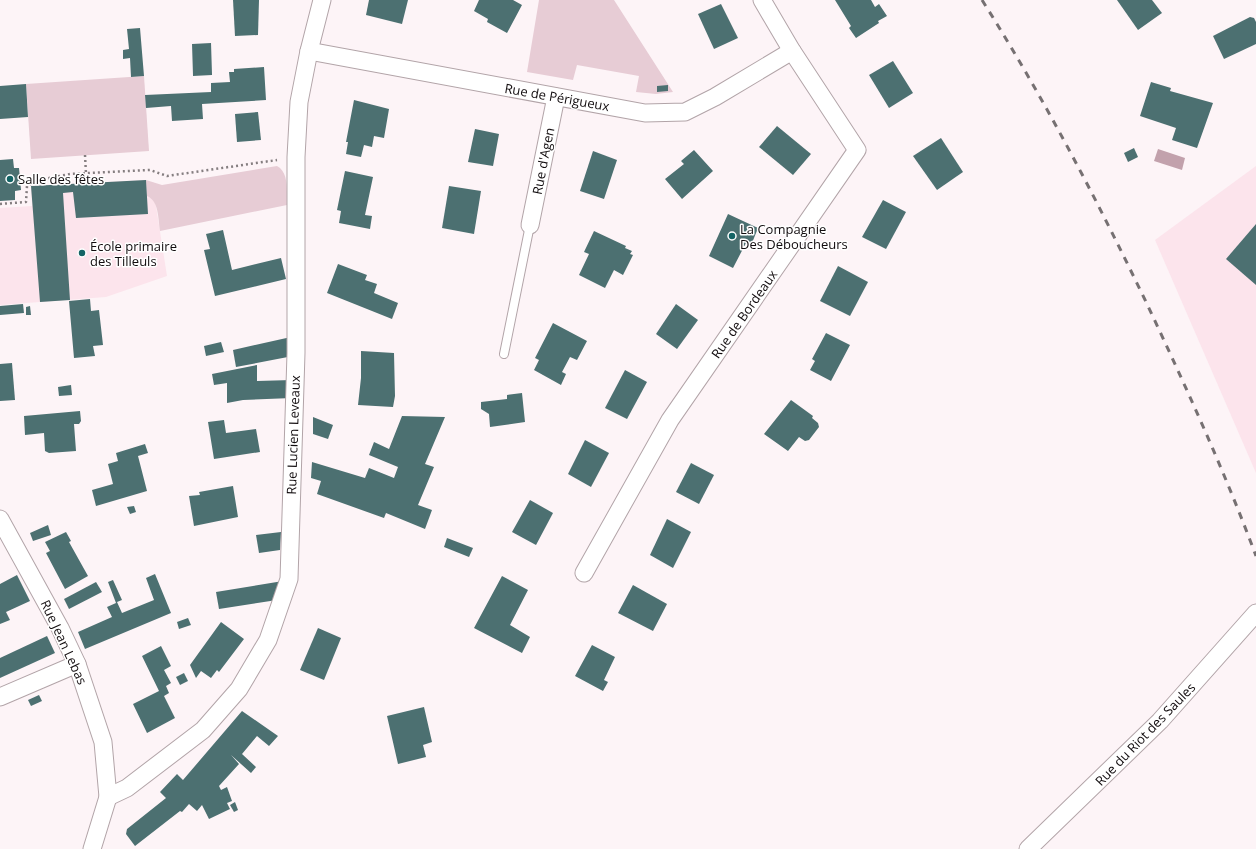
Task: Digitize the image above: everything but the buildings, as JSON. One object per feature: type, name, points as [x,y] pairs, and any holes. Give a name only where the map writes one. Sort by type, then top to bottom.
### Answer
[{"type":"street","name":"Rue Lucien Leveaux","points":[[108,797],[127,788],[203,730],[239,689],[268,640],[289,579],[296,353],[296,157],[299,102],[309,51],[322,0]]},
{"type":"street","name":"Rue de Bordeaux","points":[[584,573],[670,420],[857,150],[792,51],[762,0]]},
{"type":"street","name":"Rue de Périgueux","points":[[309,51],[645,113],[685,112],[715,97],[792,51]]},
{"type":"street","name":"Rue d'Agen","points":[[530,225],[556,97]]},
{"type":"street","name":"Rue Jean Lebas","points":[[0,519],[60,628],[77,664],[104,742],[108,797]]},
{"type":"street","name":"Rue du Riot des Saules","points":[[1028,849],[1154,727],[1256,614]]},
{"type":"street","points":[[0,697],[77,664]]},
{"type":"street","points":[[92,849],[108,797]]},
{"type":"lane","points":[[504,354],[530,225]]},
{"type":"path","points":[[85,155],[86,174]]},
{"type":"path","points":[[0,204],[26,202],[26,186],[39,180],[70,174],[150,170],[167,176],[296,157]]},
{"type":"shaded area","points":[[539,0],[614,0],[673,92],[656,94],[636,92],[639,76],[577,65],[573,80],[527,72]]},
{"type":"shaded area","points":[[144,76],[149,151],[31,159],[26,84]]},
{"type":"shaded area","points":[[1158,149],[1185,158],[1182,170],[1154,161]]},
{"type":"shaded area","points":[[277,166],[284,173],[286,178],[287,205],[160,231],[156,206],[151,198],[147,196],[146,180],[162,185]]},
{"type":"shaded area","points":[[1256,166],[1256,473],[1155,240]]},
{"type":"shaded area","name":"École primaire des Tilleuls","points":[[146,180],[156,206],[167,276],[106,297],[0,305],[0,208],[32,206],[31,186]]},
{"type":"railway","points":[[982,0],[1027,74],[1069,150],[1128,265],[1162,335],[1204,429],[1256,556]]},
{"type":"place","name":"Salle des fêtes","points":[[10,179]]},
{"type":"place","name":"La Compagnie Des Déboucheurs","points":[[732,236]]},
{"type":"place","name":"École primaire des Tilleuls","points":[[82,253]]}]
